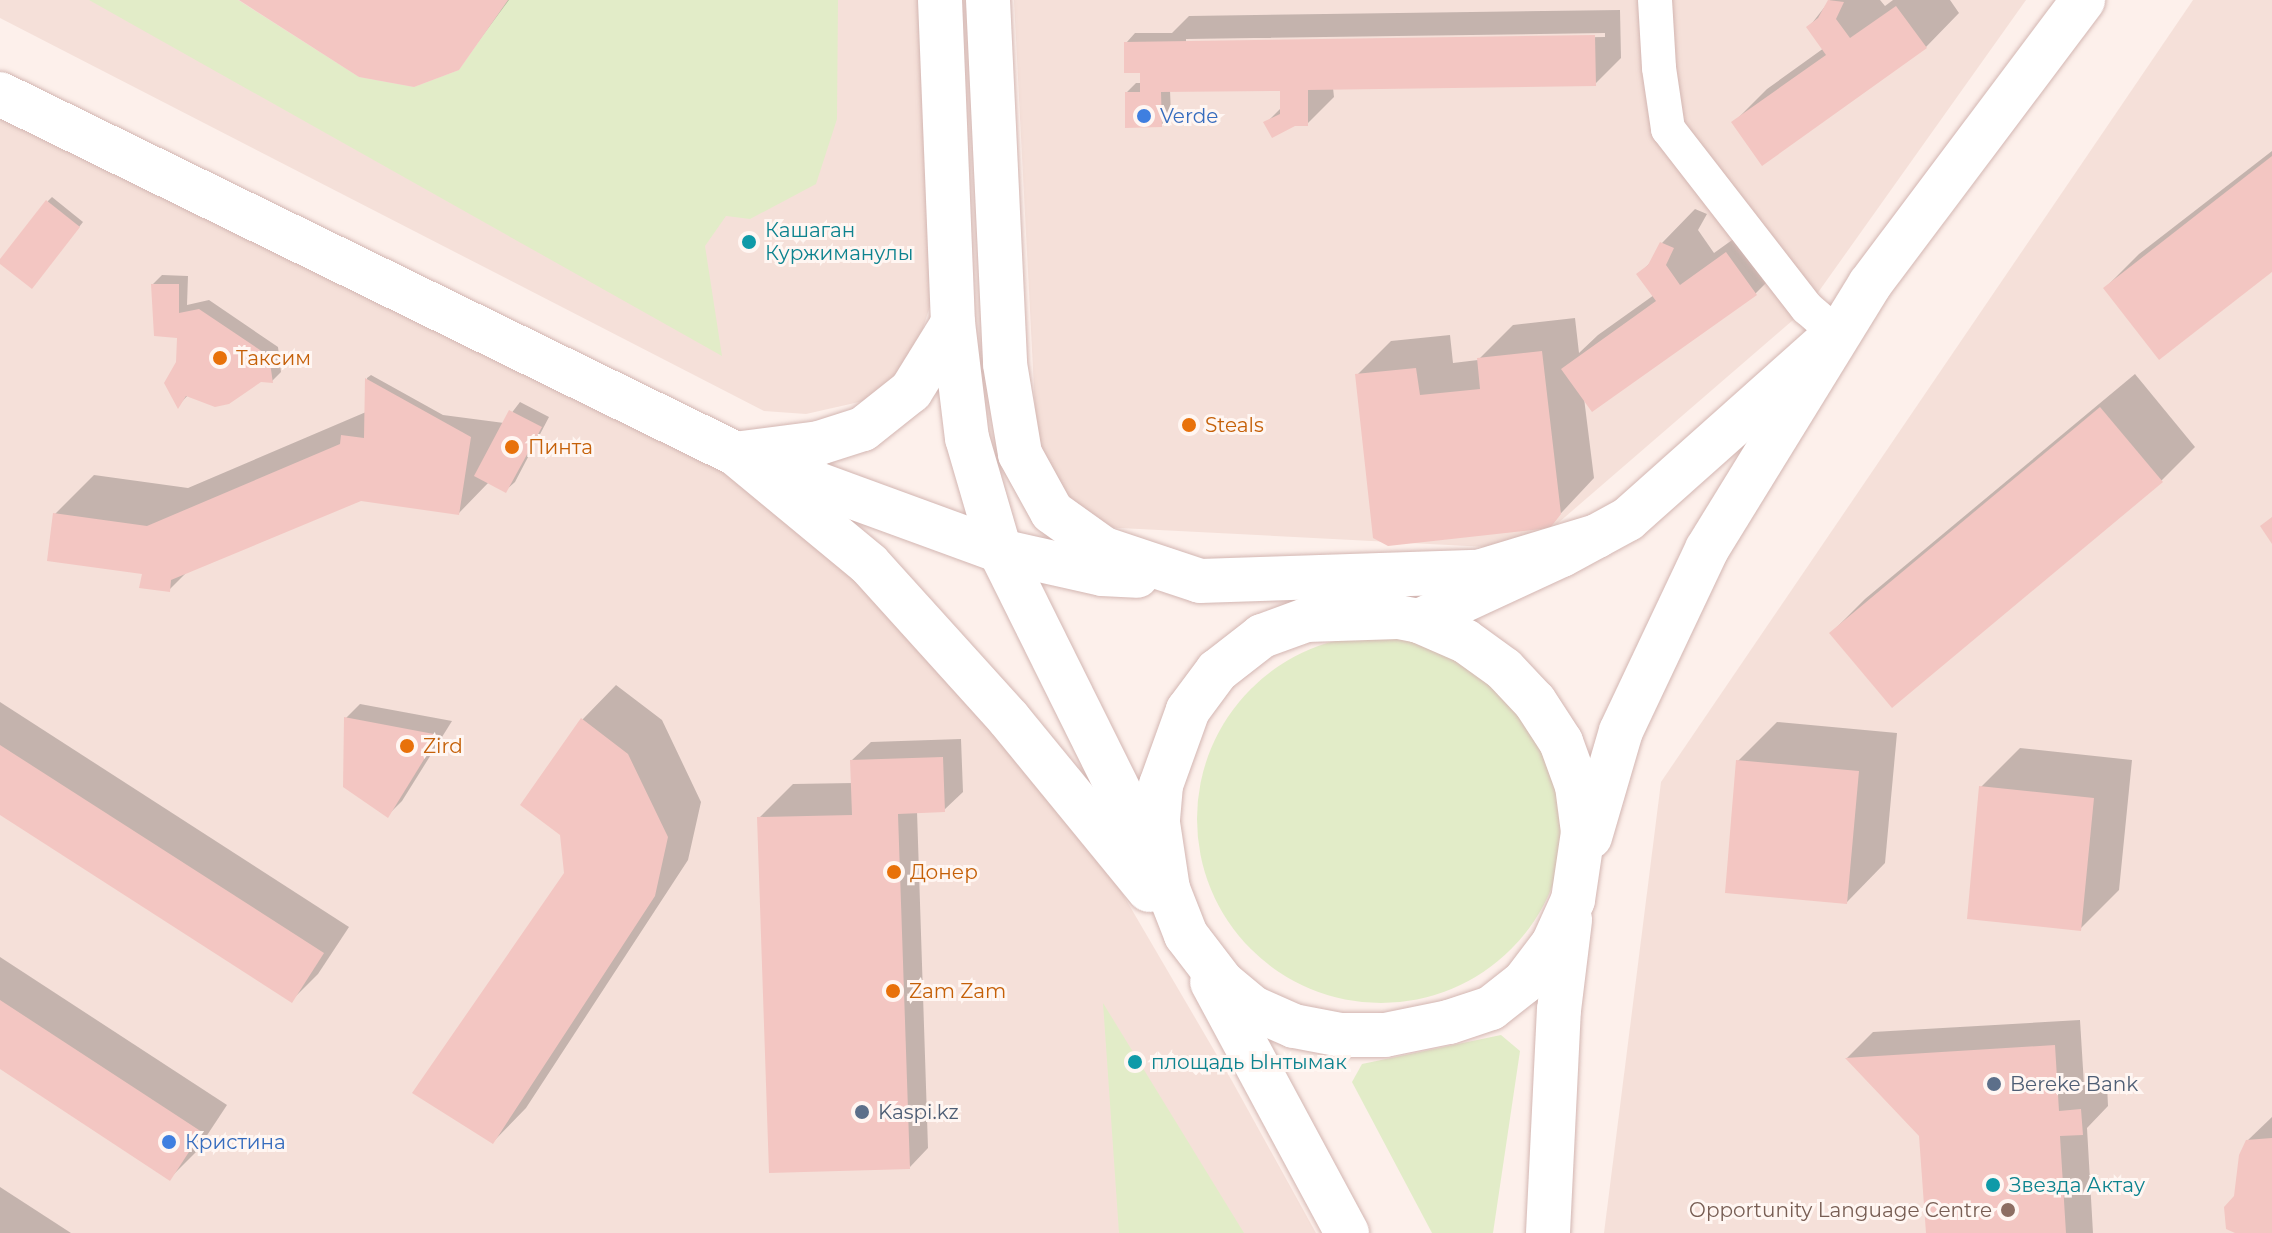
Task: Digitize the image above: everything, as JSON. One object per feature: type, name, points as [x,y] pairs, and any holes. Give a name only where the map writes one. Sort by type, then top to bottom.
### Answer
[{"type":"main road","points":[[940,0],[953,323],[967,438],[1000,551],[1168,889],[1189,940],[1347,1233]]},
{"type":"main road","points":[[988,0],[1005,364],[1020,454],[1052,512],[1104,549],[1200,581],[1408,619],[1465,641],[1504,669],[1535,702],[1561,742],[1577,786],[1583,832],[1559,1010],[1548,1233]]},
{"type":"main road","points":[[736,454],[869,564],[1009,719],[1222,982],[1253,1008],[1294,1026],[1341,1035],[1385,1035],[1449,1022],[1491,1008],[1524,982],[1553,944],[1575,890],[1621,731],[1707,549],[1836,333],[1877,273],[2083,0]]},
{"type":"main road","points":[[0,94],[736,454],[1000,551],[1102,574],[1200,581],[1478,572],[1597,536]]},
{"type":"main road","points":[[736,454],[819,443],[863,429],[911,391],[953,323]]},
{"type":"main road","points":[[1168,889],[1158,823],[1161,785],[1188,710],[1217,671],[1262,636],[1306,620],[1408,619],[1597,536],[1628,519],[1836,333]]},
{"type":"street","points":[[1655,0],[1659,68],[1668,129],[1807,308],[1836,333]]},
{"type":"shaded area","points":[[0,0],[922,0],[934,294],[918,343],[901,377],[868,400],[806,414],[764,411],[0,18]]},
{"type":"shaded area","points":[[1014,0],[2026,0],[1807,308],[1528,549],[1041,524]]},
{"type":"shaded area","points":[[2193,0],[2272,0],[2272,1233],[1604,1233],[1661,782]]},
{"type":"shaded area","points":[[0,113],[705,455],[808,516],[1080,821],[1232,1081],[1316,1233],[0,1233]]},
{"type":"green space","points":[[89,0],[238,0],[359,77],[414,87],[459,70],[508,0],[838,0],[837,119],[816,184],[750,219],[726,216],[705,246],[722,356]]},
{"type":"green space","points":[[1381,635],[1417,638],[1452,649],[1483,666],[1511,689],[1534,717],[1551,748],[1562,783],[1565,819],[1562,855],[1551,890],[1534,921],[1511,949],[1483,972],[1452,989],[1417,1000],[1381,1003],[1345,1000],[1310,989],[1279,972],[1251,949],[1228,921],[1211,890],[1200,855],[1197,819],[1200,783],[1211,748],[1228,717],[1251,689],[1279,666],[1310,649],[1345,638]]},
{"type":"green space","points":[[1103,1003],[1244,1233],[1119,1233]]},
{"type":"green space","points":[[1501,1035],[1520,1051],[1493,1233],[1432,1233],[1352,1082],[1362,1064]]},
{"type":"building","points":[[239,0],[508,0],[459,70],[414,87],[359,77]]},
{"type":"building","points":[[1828,0],[1844,2],[1836,19],[1850,38],[1896,6],[1927,48],[1762,166],[1731,122],[1826,55],[1806,27],[1818,18]]},
{"type":"building","points":[[1595,35],[1596,86],[1308,90],[1308,126],[1295,126],[1272,138],[1263,122],[1280,114],[1280,91],[1161,92],[1162,127],[1125,128],[1125,92],[1140,92],[1140,73],[1124,73],[1124,42]]},
{"type":"building","points":[[2272,156],[2272,272],[2159,360],[2103,288]]},
{"type":"building","points":[[46,200],[80,227],[32,289],[0,264],[0,259]]},
{"type":"building","points":[[1660,242],[1674,248],[1666,265],[1680,285],[1726,252],[1757,295],[1592,412],[1561,369],[1656,301],[1636,274],[1648,265]]},
{"type":"building","points":[[151,284],[179,284],[179,313],[199,309],[269,356],[273,383],[261,382],[229,404],[215,407],[186,396],[178,409],[164,383],[176,362],[177,338],[154,336]]},
{"type":"building","points":[[1542,351],[1561,514],[1550,528],[1388,546],[1373,538],[1355,374],[1416,368],[1420,395],[1480,389],[1477,358]]},
{"type":"building","points":[[365,378],[471,437],[459,515],[361,501],[171,580],[170,592],[139,588],[142,574],[47,561],[53,513],[147,526],[340,444],[341,435],[364,438]]},
{"type":"building","points":[[2100,407],[2163,482],[1892,708],[1829,633]]},
{"type":"building","points":[[509,410],[542,427],[506,493],[474,476]]},
{"type":"building","points":[[2272,517],[2272,544],[2260,526]]},
{"type":"building","points":[[344,717],[439,735],[388,818],[343,787]]},
{"type":"building","points":[[581,718],[628,754],[668,837],[655,896],[493,1144],[412,1093],[564,873],[560,835],[520,805]]},
{"type":"building","points":[[0,745],[324,953],[292,1003],[0,815]]},
{"type":"building","points":[[943,757],[945,812],[898,814],[910,1169],[769,1173],[757,817],[852,815],[850,760]]},
{"type":"building","points":[[1736,760],[1859,771],[1847,904],[1725,893]]},
{"type":"building","points":[[1979,786],[2094,798],[2081,931],[1967,919]]},
{"type":"building","points":[[0,1000],[202,1132],[170,1181],[0,1069]]},
{"type":"building","name":"Звезда Актау","points":[[2055,1045],[2059,1111],[2081,1109],[2083,1135],[2060,1136],[2066,1233],[1926,1233],[1919,1136],[1845,1058]]},
{"type":"building","points":[[2272,1138],[2272,1233],[2235,1233],[2226,1229],[2224,1207],[2234,1196],[2239,1155],[2246,1140]]},
{"type":"place","name":"Verde","points":[[1144,116]]},
{"type":"place","name":"Кашаган Куржиманулы","points":[[749,242]]},
{"type":"place","name":"Таксим","points":[[220,358]]},
{"type":"place","name":"Steals","points":[[1189,425]]},
{"type":"place","name":"Пинта","points":[[512,447]]},
{"type":"place","name":"Zird","points":[[407,746]]},
{"type":"place","name":"Донер","points":[[894,872]]},
{"type":"place","name":"Zam Zam","points":[[893,991]]},
{"type":"place","name":"площадь Ынтымак","points":[[1135,1062]]},
{"type":"place","name":"Bereke Bank","points":[[1994,1084]]},
{"type":"place","name":"Kaspi.kz","points":[[862,1112]]},
{"type":"place","name":"Кристина","points":[[169,1142]]},
{"type":"place","name":"Звезда Актау","points":[[1993,1185]]},
{"type":"place","name":"Opportunity Language Centre","points":[[2008,1210]]}]
